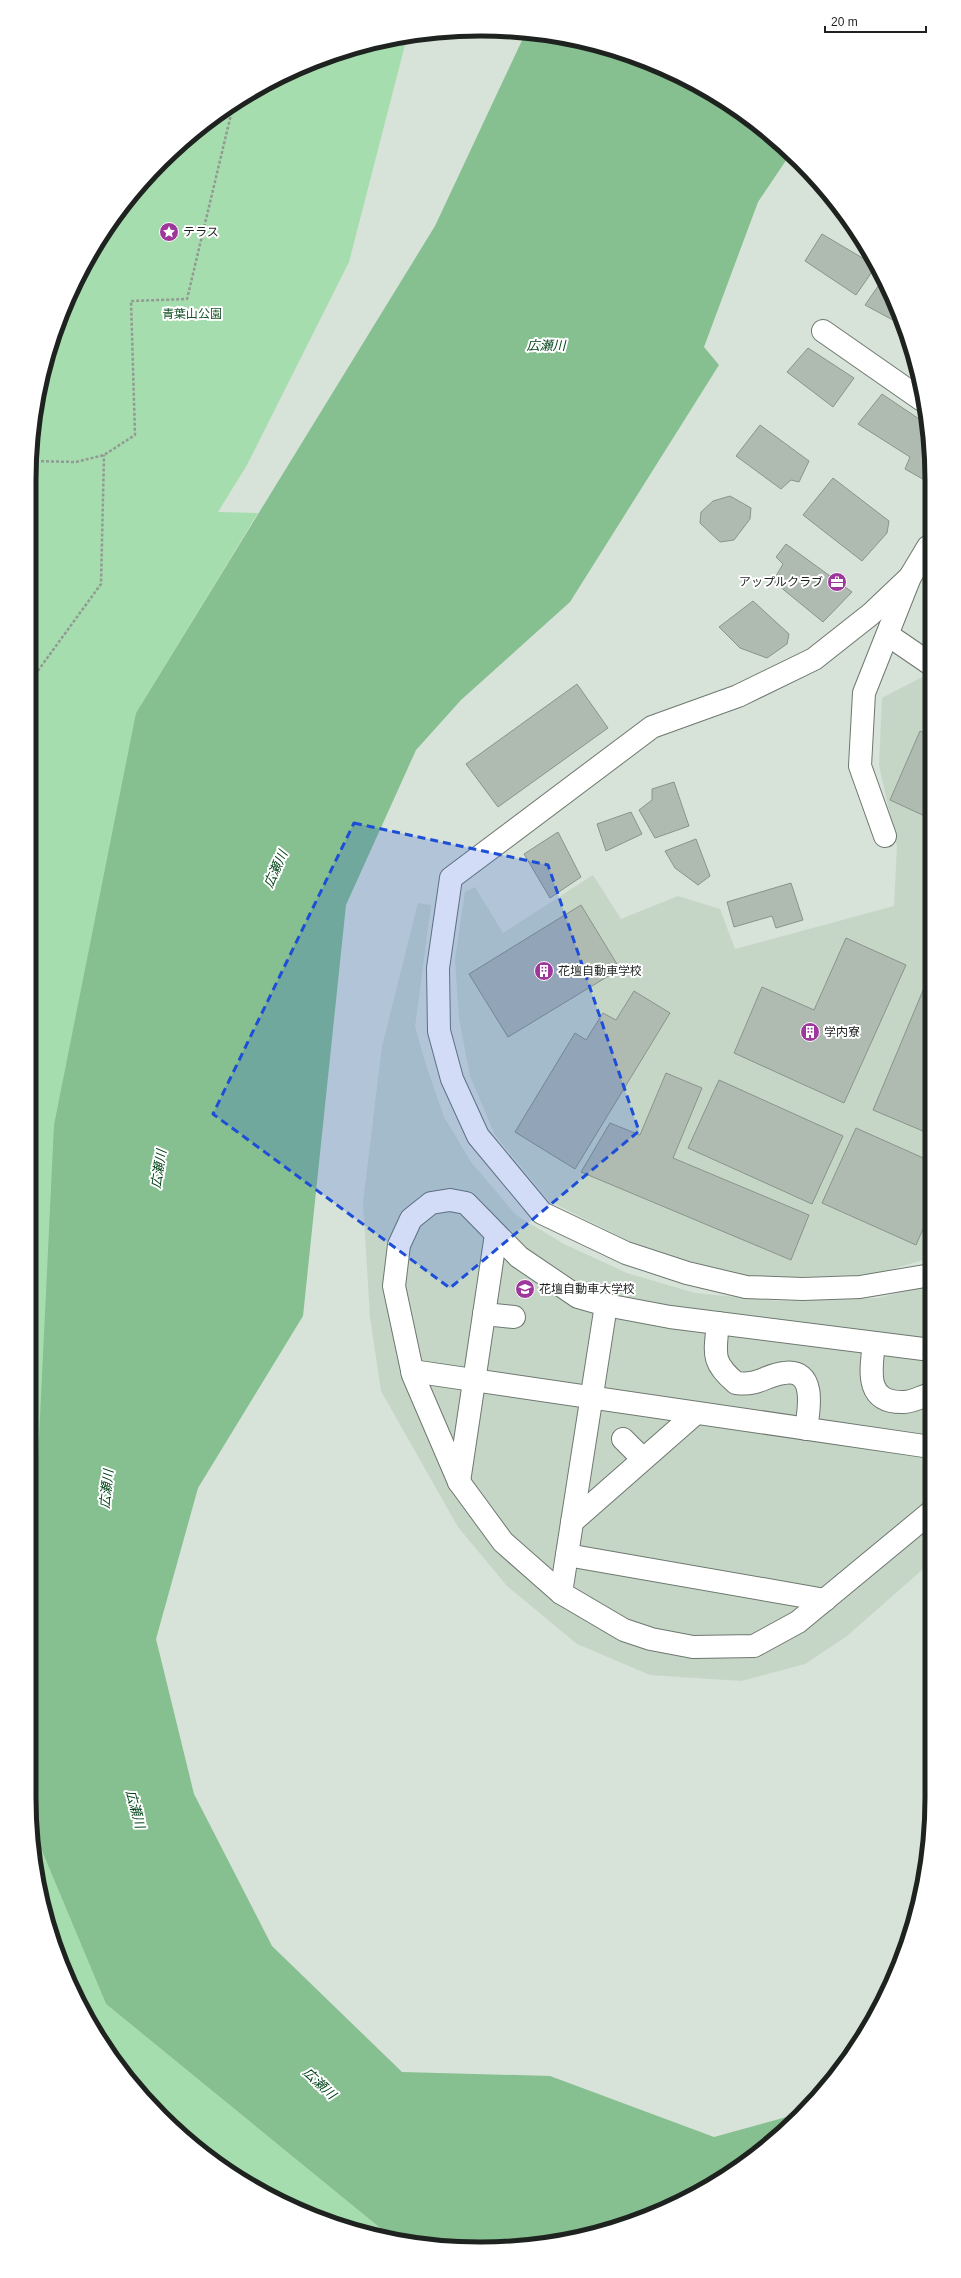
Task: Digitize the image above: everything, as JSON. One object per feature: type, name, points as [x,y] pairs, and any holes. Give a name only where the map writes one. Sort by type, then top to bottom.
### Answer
[{"type":"street","points":[[823,331],[916,396]]},
{"type":"street","points":[[885,836],[860,766],[864,692],[910,577],[925,552]]},
{"type":"street","points":[[910,577],[871,614],[814,659],[738,696],[652,726],[451,878],[438,968],[438,1031],[450,1072],[478,1136],[542,1213],[626,1253],[687,1273],[746,1287],[803,1289],[860,1287],[925,1276]]},
{"type":"street","points":[[888,635],[925,660]]},
{"type":"street","points":[[925,1349],[718,1323],[606,1305],[578,1296],[519,1257],[466,1203],[450,1200],[431,1203],[411,1219],[399,1244],[394,1286],[412,1371],[459,1482],[503,1542],[561,1593],[624,1630],[651,1639],[693,1647],[754,1646],[798,1622],[925,1517]]},
{"type":"street","points":[[459,1482],[496,1234]]},
{"type":"street","points":[[561,1593],[606,1305]]},
{"type":"street","points":[[484,1314],[514,1317]]},
{"type":"street","points":[[718,1323],[715,1356],[722,1371],[736,1383],[760,1382],[784,1373],[792,1373],[800,1377],[809,1387],[810,1403],[806,1429]]},
{"type":"street","points":[[874,1343],[871,1374],[872,1385],[882,1397],[905,1402],[925,1396]]},
{"type":"street","points":[[412,1371],[695,1414],[925,1446]]},
{"type":"street","points":[[572,1522],[695,1414]]},
{"type":"street","points":[[623,1439],[643,1459]]},
{"type":"street","points":[[567,1555],[825,1600]]},
{"type":"path","points":[[37,461],[76,462],[104,455],[135,435],[132,301],[187,299],[230,114]]},
{"type":"path","points":[[36,673],[101,584],[104,455]]},
{"type":"highlighted area","points":[[354,823],[548,865],[639,1131],[450,1288],[213,1114]]},
{"type":"shaded area","name":"花壇自動車大学校","points":[[922,677],[925,681],[925,1259],[872,1275],[748,1278],[641,1247],[549,1201],[495,1135],[470,1076],[459,1018],[455,959],[465,892],[475,887],[503,933],[593,875],[621,919],[678,896],[720,909],[735,949],[894,906],[897,846],[879,765],[882,698]]},
{"type":"shaded area","name":"花壇自動車大学校","points":[[418,903],[431,905],[415,1027],[444,1117],[471,1162],[516,1215],[564,1244],[627,1273],[695,1293],[778,1301],[878,1298],[925,1286],[925,1567],[847,1636],[805,1664],[741,1681],[650,1675],[577,1644],[507,1586],[458,1527],[381,1391],[370,1317],[363,1202],[382,1047]]},
{"type":"green space","name":"青葉山公園","points":[[405,43],[349,262],[247,465],[218,512],[258,513],[136,713],[36,1587],[36,480],[40,422],[51,365],[70,310],[96,258],[111,234],[146,187],[187,146],[234,111],[284,82],[310,70],[365,51]]},
{"type":"green space","points":[[39,1843],[106,2004],[383,2231],[365,2227],[310,2208],[258,2182],[234,2167],[187,2132],[146,2091],[111,2044],[96,2020],[70,1968],[51,1913]]},
{"type":"water","name":"広瀬川","points":[[523,38],[596,51],[651,70],[703,96],[727,111],[774,146],[787,159],[758,202],[704,347],[719,365],[570,602],[461,700],[416,750],[346,905],[303,1316],[198,1488],[156,1639],[194,1794],[272,1946],[402,2072],[550,2076],[714,2137],[791,2116],[774,2132],[727,2167],[703,2182],[651,2208],[596,2227],[567,2233],[510,2241],[480,2242],[422,2238],[383,2231],[106,2004],[39,1843],[36,1798],[36,1502],[54,1125],[136,713],[435,226]]},
{"type":"building","points":[[822,234],[866,260],[872,271],[856,295],[805,261]]},
{"type":"building","points":[[879,284],[895,321],[865,305]]},
{"type":"building","points":[[808,348],[854,378],[833,407],[787,372]]},
{"type":"building","points":[[882,394],[921,420],[925,480],[905,469],[910,457],[858,424]]},
{"type":"building","points":[[760,425],[809,461],[799,482],[791,480],[781,489],[736,456]]},
{"type":"building","points":[[833,478],[889,521],[887,533],[862,561],[803,515]]},
{"type":"building","points":[[730,496],[751,508],[750,519],[734,540],[720,542],[700,523],[701,512],[713,501]]},
{"type":"building","points":[[786,544],[852,592],[823,622],[773,581],[783,564],[776,557]]},
{"type":"building","points":[[753,601],[789,634],[787,644],[767,658],[740,648],[719,627]]},
{"type":"building","points":[[577,684],[608,728],[498,807],[466,764]]},
{"type":"building","points":[[920,731],[925,733],[925,816],[890,800]]},
{"type":"building","points":[[674,782],[689,826],[655,838],[639,810],[652,800],[652,789]]},
{"type":"building","points":[[631,812],[642,834],[606,851],[597,824]]},
{"type":"building","points":[[558,832],[581,877],[550,898],[524,854]]},
{"type":"building","points":[[696,839],[710,876],[698,885],[675,868],[665,851]]},
{"type":"building","points":[[791,883],[803,920],[776,928],[772,916],[734,927],[727,902]]},
{"type":"building","name":"花壇自動車学校","points":[[581,905],[620,969],[508,1037],[469,974]]},
{"type":"building","name":"学内寮","points":[[846,938],[906,965],[844,1103],[734,1053],[762,987],[814,1010]]},
{"type":"building","points":[[924,988],[925,1132],[873,1110]]},
{"type":"building","points":[[634,991],[670,1013],[575,1169],[515,1132],[575,1033],[586,1040],[603,1013],[616,1020]]},
{"type":"building","points":[[666,1073],[702,1088],[673,1158],[809,1215],[791,1260],[581,1172],[610,1123],[640,1135]]},
{"type":"building","points":[[719,1080],[843,1136],[812,1204],[688,1148]]},
{"type":"building","points":[[856,1128],[925,1159],[925,1224],[916,1245],[822,1203]]},
{"type":"place","name":"テラス","points":[[169,232]]},
{"type":"place","name":"アップルクラブ","points":[[837,582]]},
{"type":"place","name":"花壇自動車学校","points":[[544,971]]},
{"type":"place","name":"学内寮","points":[[810,1032]]},
{"type":"place","name":"花壇自動車大学校","points":[[525,1289]]}]
